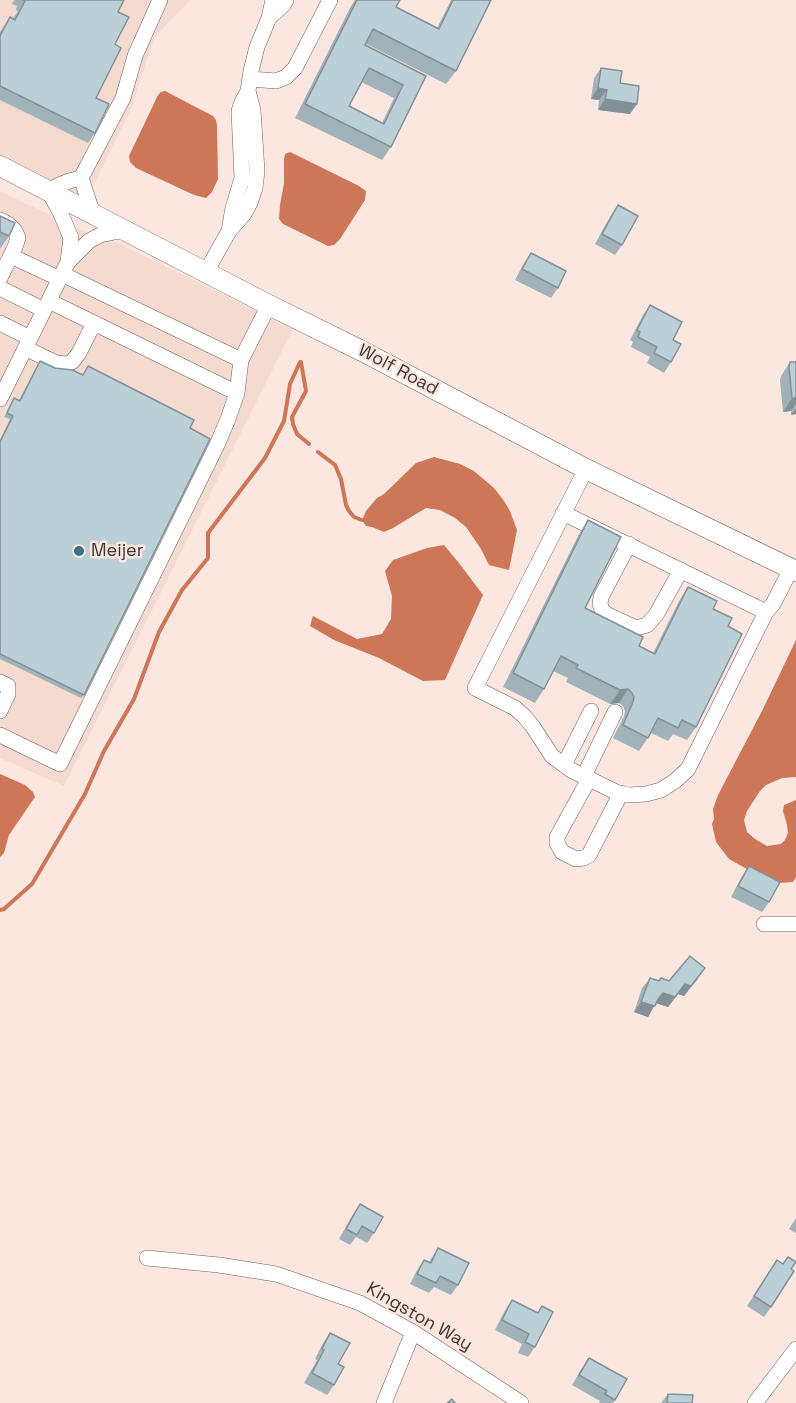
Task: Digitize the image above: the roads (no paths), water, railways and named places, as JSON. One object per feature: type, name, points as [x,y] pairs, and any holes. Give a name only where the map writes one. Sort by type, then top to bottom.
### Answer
[{"type":"main road","name":"Wolf Road","points":[[0,166],[362,351],[586,469],[794,570]]},
{"type":"street","points":[[93,214],[81,177],[123,98],[135,56],[160,0]]},
{"type":"street","points":[[206,272],[229,231],[242,178],[239,111],[249,85],[257,47],[273,0]]},
{"type":"street","points":[[268,18],[286,0]]},
{"type":"street","points":[[249,85],[276,81],[286,77],[295,68],[330,0]]},
{"type":"street","points":[[64,272],[71,238],[50,192],[69,180],[81,177]]},
{"type":"street","points":[[0,220],[8,224],[18,238],[0,278]]},
{"type":"street","points":[[0,399],[64,272],[85,244],[100,235],[124,230]]},
{"type":"street","points":[[11,256],[64,272],[241,360]]},
{"type":"street","points":[[0,288],[94,323],[237,393]]},
{"type":"street","points":[[0,735],[60,764],[217,445],[237,393],[241,360],[270,305]]},
{"type":"street","points":[[0,324],[56,363],[66,364],[72,362],[79,353],[94,323]]},
{"type":"street","points":[[586,469],[475,688],[515,708],[533,727],[552,756],[586,778],[621,794],[638,795],[661,790],[688,769],[766,612],[794,570]]},
{"type":"street","points":[[563,513],[766,612]]},
{"type":"street","points":[[629,544],[601,597],[600,604],[606,614],[636,628],[647,625],[656,615],[681,570]]},
{"type":"street","points":[[0,682],[8,686],[8,694],[0,711]]},
{"type":"street","points":[[564,765],[591,711]]},
{"type":"street","points":[[615,712],[557,837],[557,843],[562,852],[576,859],[589,855],[621,794]]},
{"type":"street","points":[[764,924],[796,924]]},
{"type":"street","name":"Kingston Way","points":[[147,1258],[219,1265],[276,1274],[360,1303],[413,1332],[521,1403]]},
{"type":"street","points":[[384,1403],[413,1332]]},
{"type":"street","points":[[755,1403],[796,1349]]},
{"type":"waterway","points":[[0,910],[32,884],[85,794],[104,751],[134,699],[159,632],[182,590],[208,558],[208,533],[265,458],[284,421],[290,384],[300,362]]},
{"type":"waterway","points":[[301,362],[306,391],[292,417],[297,434],[309,444]]},
{"type":"waterway","points":[[318,452],[335,465],[341,479],[346,505],[354,517],[362,520]]},
{"type":"place","name":"Meijer","points":[[79,551]]}]
